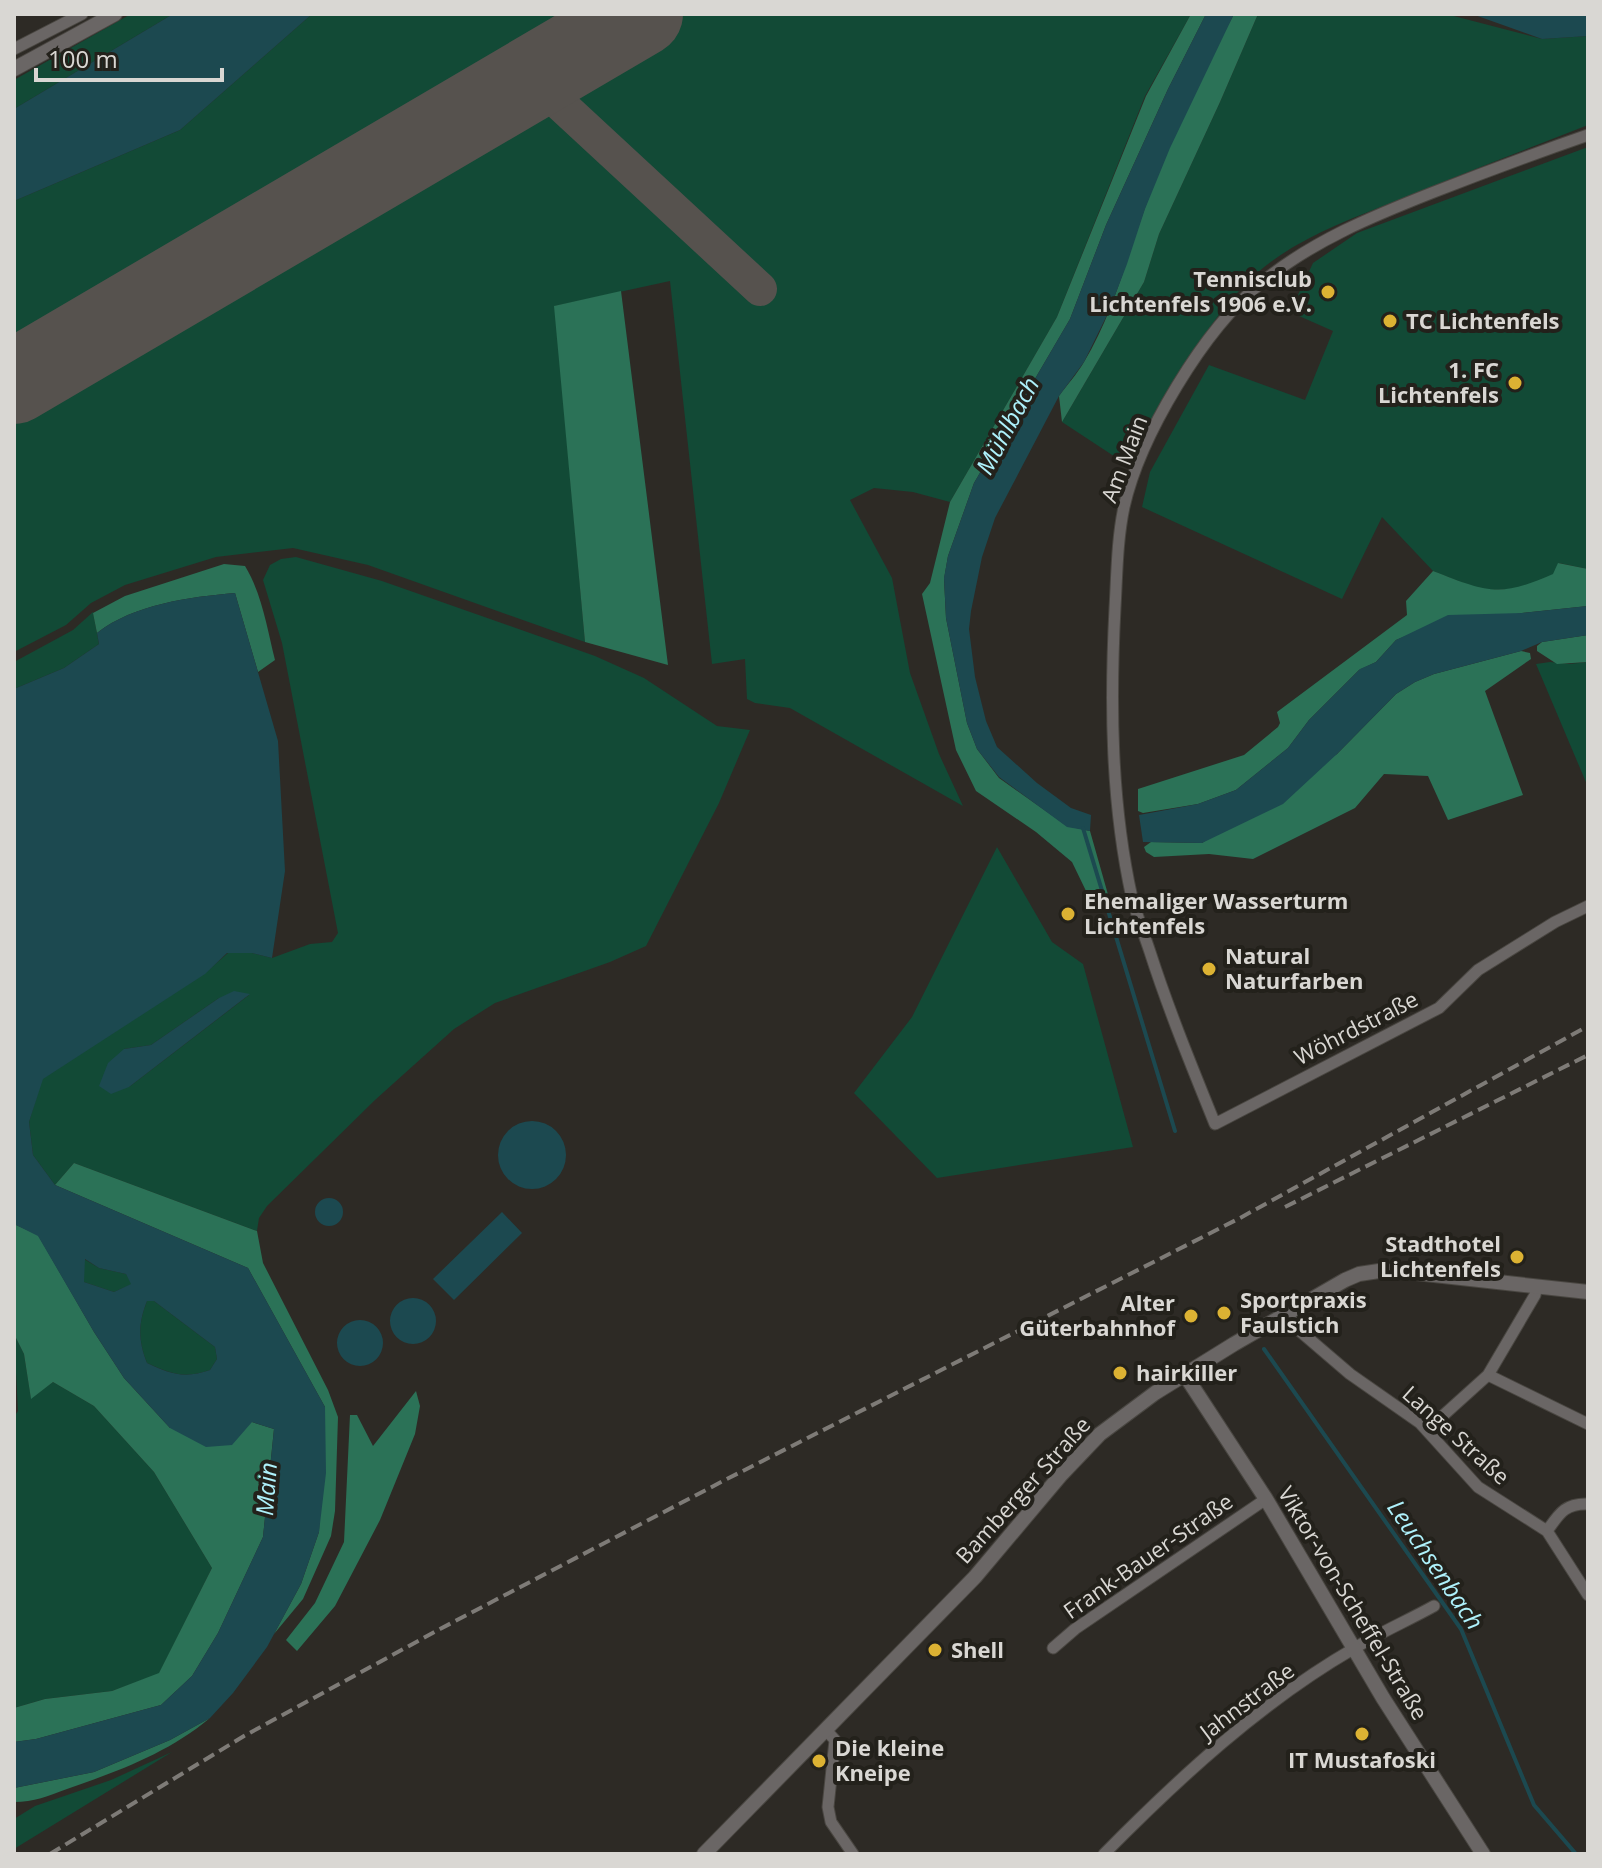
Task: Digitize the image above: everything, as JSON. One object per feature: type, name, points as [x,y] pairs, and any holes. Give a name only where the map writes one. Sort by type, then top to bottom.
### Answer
[{"type":"street","points":[[14,49],[82,14]]},
{"type":"street","points":[[14,69],[115,14]]},
{"type":"street","name":"Am Main","points":[[1215,1124],[1168,1009],[1133,899],[1116,787],[1111,677],[1125,505],[1135,475],[1156,426],[1205,342],[1260,284],[1322,240],[1358,223],[1492,169],[1588,135]]},
{"type":"street","name":"Wöhrdstraße","points":[[1215,1124],[1439,1008],[1478,970],[1555,922],[1588,906]]},
{"type":"street","name":"Bamberger Straße","points":[[704,1854],[975,1577],[1100,1434],[1185,1375],[1286,1313],[1359,1274],[1379,1271],[1588,1292]]},
{"type":"street","points":[[1427,1430],[1488,1375],[1537,1287]]},
{"type":"street","name":"Lange Straße","points":[[1286,1313],[1301,1332],[1350,1374],[1427,1430],[1478,1487],[1547,1531],[1588,1595]]},
{"type":"street","name":"Viktor-von-Scheffel-Straße","points":[[1185,1375],[1266,1499],[1353,1649],[1483,1854]]},
{"type":"street","points":[[1488,1375],[1588,1424]]},
{"type":"street","name":"Frank-Bauer-Straße","points":[[1053,1648],[1075,1629],[1266,1499]]},
{"type":"street","points":[[1547,1531],[1562,1509],[1588,1504]]},
{"type":"street","name":"Jahnstraße","points":[[1104,1854],[1200,1762],[1262,1711],[1353,1649],[1434,1606]]},
{"type":"street","points":[[825,1729],[835,1740],[828,1807],[831,1822],[853,1854]]},
{"type":"green space","points":[[131,14],[173,14],[14,109],[14,80]]},
{"type":"green space","points":[[312,14],[1191,14],[1145,96],[1057,317],[950,502],[913,492],[874,488],[850,500],[892,578],[910,673],[939,754],[963,806],[790,708],[747,699],[745,659],[712,664],[670,281],[555,306],[585,642],[368,565],[293,548],[216,557],[125,585],[91,603],[66,625],[14,652],[14,201],[180,130]]},
{"type":"green space","points":[[1191,14],[1206,14],[1106,225],[1070,319],[974,483],[948,556],[944,579],[946,618],[967,723],[977,749],[999,778],[1067,826],[1090,831],[1109,898],[1087,893],[1072,862],[1036,832],[976,791],[956,750],[922,594],[930,583],[950,502],[1057,317],[1146,96]]},
{"type":"green space","points":[[1234,14],[1258,14],[1159,234],[1144,282],[1062,422],[1059,396],[1081,366],[1103,325],[1164,159]]},
{"type":"green space","points":[[1258,14],[1446,14],[1542,39],[1588,36],[1588,125],[1341,223],[1271,262],[1236,295],[1201,341],[1132,468],[1062,422],[1144,282],[1159,234]]},
{"type":"green space","name":"1. FC Lichtenfels","points":[[1588,147],[1588,569],[1559,563],[1554,574],[1521,589],[1481,590],[1433,571],[1382,517],[1342,599],[1142,507],[1150,472],[1209,365],[1305,400],[1333,331],[1290,312],[1313,263],[1357,233]]},
{"type":"green space","points":[[621,291],[668,665],[585,642],[554,306]]},
{"type":"green space","points":[[296,557],[382,581],[595,656],[644,678],[717,726],[750,730],[719,803],[646,946],[495,1003],[454,1029],[375,1100],[267,1206],[259,1218],[257,1231],[74,1163],[55,1185],[33,1155],[29,1122],[42,1079],[204,974],[228,953],[252,953],[272,958],[310,944],[332,942],[338,933],[282,643],[263,580],[270,565],[281,559]],"holes":[[[249,995],[129,1087],[124,1049],[151,1045],[219,998]]]},
{"type":"green space","points":[[1558,563],[1588,569],[1588,606],[1522,613],[1413,633],[1396,640],[1376,662],[1359,670],[1309,720],[1288,748],[1236,790],[1198,804],[1143,813],[1138,811],[1138,789],[1244,755],[1278,727],[1277,712],[1407,615],[1406,601],[1433,571],[1480,588],[1506,589],[1553,574]]},
{"type":"green space","points":[[224,564],[245,566],[260,600],[275,660],[258,672],[235,593],[181,600],[145,609],[97,633],[93,613],[125,596]]},
{"type":"green space","points":[[93,612],[99,644],[64,668],[14,689],[14,662],[73,630]]},
{"type":"green space","points":[[1588,635],[1588,662],[1557,664],[1537,651],[1537,646],[1542,642]]},
{"type":"green space","points":[[1521,651],[1530,653],[1531,659],[1485,691],[1523,795],[1448,820],[1428,776],[1384,774],[1355,808],[1253,859],[1209,854],[1154,857],[1146,852],[1144,847],[1151,842],[1202,843],[1337,754],[1396,694],[1415,682]]},
{"type":"green space","points":[[1588,662],[1588,787],[1536,664]]},
{"type":"green space","points":[[997,847],[1052,942],[1083,964],[1133,1147],[937,1178],[854,1093],[912,1017]]},
{"type":"green space","points":[[74,1163],[257,1231],[263,1263],[328,1390],[338,1417],[335,1511],[331,1536],[303,1599],[274,1634],[301,1584],[319,1532],[325,1407],[248,1268],[55,1185]]},
{"type":"green space","points":[[14,1224],[38,1235],[124,1378],[170,1428],[252,1422],[274,1429],[263,1537],[218,1633],[192,1676],[161,1705],[36,1739],[14,1742],[14,1708],[45,1699],[112,1691],[159,1673],[212,1568],[154,1472],[94,1406],[53,1382],[31,1399],[24,1354],[14,1334]]},
{"type":"green space","points":[[84,1259],[99,1268],[126,1274],[132,1284],[114,1292],[84,1282]]},
{"type":"green space","points":[[147,1301],[154,1301],[215,1347],[217,1359],[210,1370],[178,1374],[147,1363],[140,1332]]},
{"type":"green space","points":[[14,1334],[24,1354],[31,1398],[53,1382],[94,1406],[154,1472],[212,1568],[159,1674],[112,1691],[45,1699],[14,1708],[14,1417],[18,1411]]},
{"type":"green space","points":[[416,1391],[420,1406],[415,1434],[380,1520],[335,1606],[297,1651],[286,1640],[315,1603],[344,1542],[350,1415],[357,1415],[373,1446]]},
{"type":"green space","points":[[210,1718],[160,1751],[124,1768],[47,1796],[14,1802],[14,1788],[94,1772],[170,1740]]},
{"type":"green space","points":[[172,1752],[14,1849],[14,1819],[35,1806],[111,1780]]},
{"type":"water","points":[[173,14],[312,14],[180,130],[14,201],[14,109]]},
{"type":"water","name":"Mühlbach","points":[[1206,14],[1234,14],[1170,148],[1109,311],[1084,362],[1059,396],[995,518],[982,557],[971,611],[969,629],[975,677],[986,721],[997,747],[1071,808],[1091,815],[1090,831],[1067,827],[999,777],[977,749],[967,723],[946,618],[944,578],[948,556],[974,483],[1070,319],[1106,225]]},
{"type":"water","points":[[1472,14],[1588,14],[1588,36],[1542,39]]},
{"type":"water","points":[[235,593],[278,741],[285,871],[272,958],[252,953],[227,953],[205,974],[43,1079],[29,1122],[33,1155],[55,1185],[248,1268],[325,1407],[326,1473],[319,1532],[301,1584],[267,1647],[210,1718],[170,1740],[94,1772],[14,1788],[14,1742],[36,1739],[161,1705],[192,1676],[218,1633],[263,1537],[274,1429],[252,1422],[232,1445],[206,1447],[170,1428],[124,1378],[38,1236],[14,1224],[14,689],[64,668],[99,644],[97,633],[128,615],[181,600]],"holes":[[[85,1259],[99,1268],[126,1274],[131,1284],[114,1292],[84,1282]],[[147,1301],[154,1301],[215,1347],[217,1359],[210,1370],[178,1374],[147,1363],[140,1332]]]},
{"type":"water","points":[[1588,606],[1588,635],[1542,642],[1521,651],[1434,674],[1396,694],[1283,804],[1202,843],[1143,842],[1139,815],[1198,804],[1236,790],[1288,748],[1309,720],[1360,669],[1376,662],[1396,640],[1448,615],[1522,613]]},
{"type":"water","points":[[234,991],[250,994],[129,1087],[111,1094],[99,1086],[108,1063],[124,1049],[151,1045]]},
{"type":"water","points":[[525,1121],[539,1121],[551,1126],[561,1136],[566,1155],[561,1174],[551,1184],[539,1189],[525,1189],[513,1184],[503,1174],[498,1162],[498,1148],[503,1136],[513,1126]]},
{"type":"water","points":[[329,1198],[339,1202],[343,1212],[339,1222],[329,1226],[319,1222],[315,1212],[319,1202]]},
{"type":"water","points":[[502,1212],[522,1233],[454,1300],[433,1279]]},
{"type":"water","points":[[413,1298],[430,1304],[436,1321],[430,1338],[413,1344],[396,1338],[390,1321],[396,1304]]},
{"type":"water","points":[[360,1320],[376,1327],[383,1343],[376,1359],[360,1366],[344,1359],[337,1343],[344,1327]]},
{"type":"waterway","points":[[1083,828],[1175,1131]]},
{"type":"waterway","name":"Leuchsenbach","points":[[1264,1349],[1461,1629],[1534,1805],[1576,1854]]},
{"type":"taxiway","points":[[531,77],[760,289]]},
{"type":"runway","points":[[14,382],[641,14]]},
{"type":"railway","points":[[50,1854],[244,1736],[440,1629],[1240,1218],[1588,1026]]},
{"type":"railway","points":[[1285,1207],[1588,1055]]},
{"type":"place","name":"Tennisclub Lichtenfels 1906 e.V.","points":[[1328,292]]},
{"type":"place","name":"TC Lichtenfels","points":[[1390,321]]},
{"type":"place","name":"1. FC Lichtenfels","points":[[1515,383]]},
{"type":"place","name":"Ehemaliger Wasserturm Lichtenfels","points":[[1068,914]]},
{"type":"place","name":"Natural Naturfarben","points":[[1209,969]]},
{"type":"place","name":"Stadthotel Lichtenfels","points":[[1517,1257]]},
{"type":"place","name":"Sportpraxis Faulstich","points":[[1224,1313]]},
{"type":"place","name":"Alter Güterbahnhof","points":[[1191,1316]]},
{"type":"place","name":"hairkiller","points":[[1120,1373]]},
{"type":"place","name":"Shell","points":[[935,1650]]},
{"type":"place","name":"IT Mustafoski","points":[[1362,1734]]},
{"type":"place","name":"Die kleine Kneipe","points":[[819,1761]]},
{"type":"water label","name":"Main","points":[[267,1489]]}]
